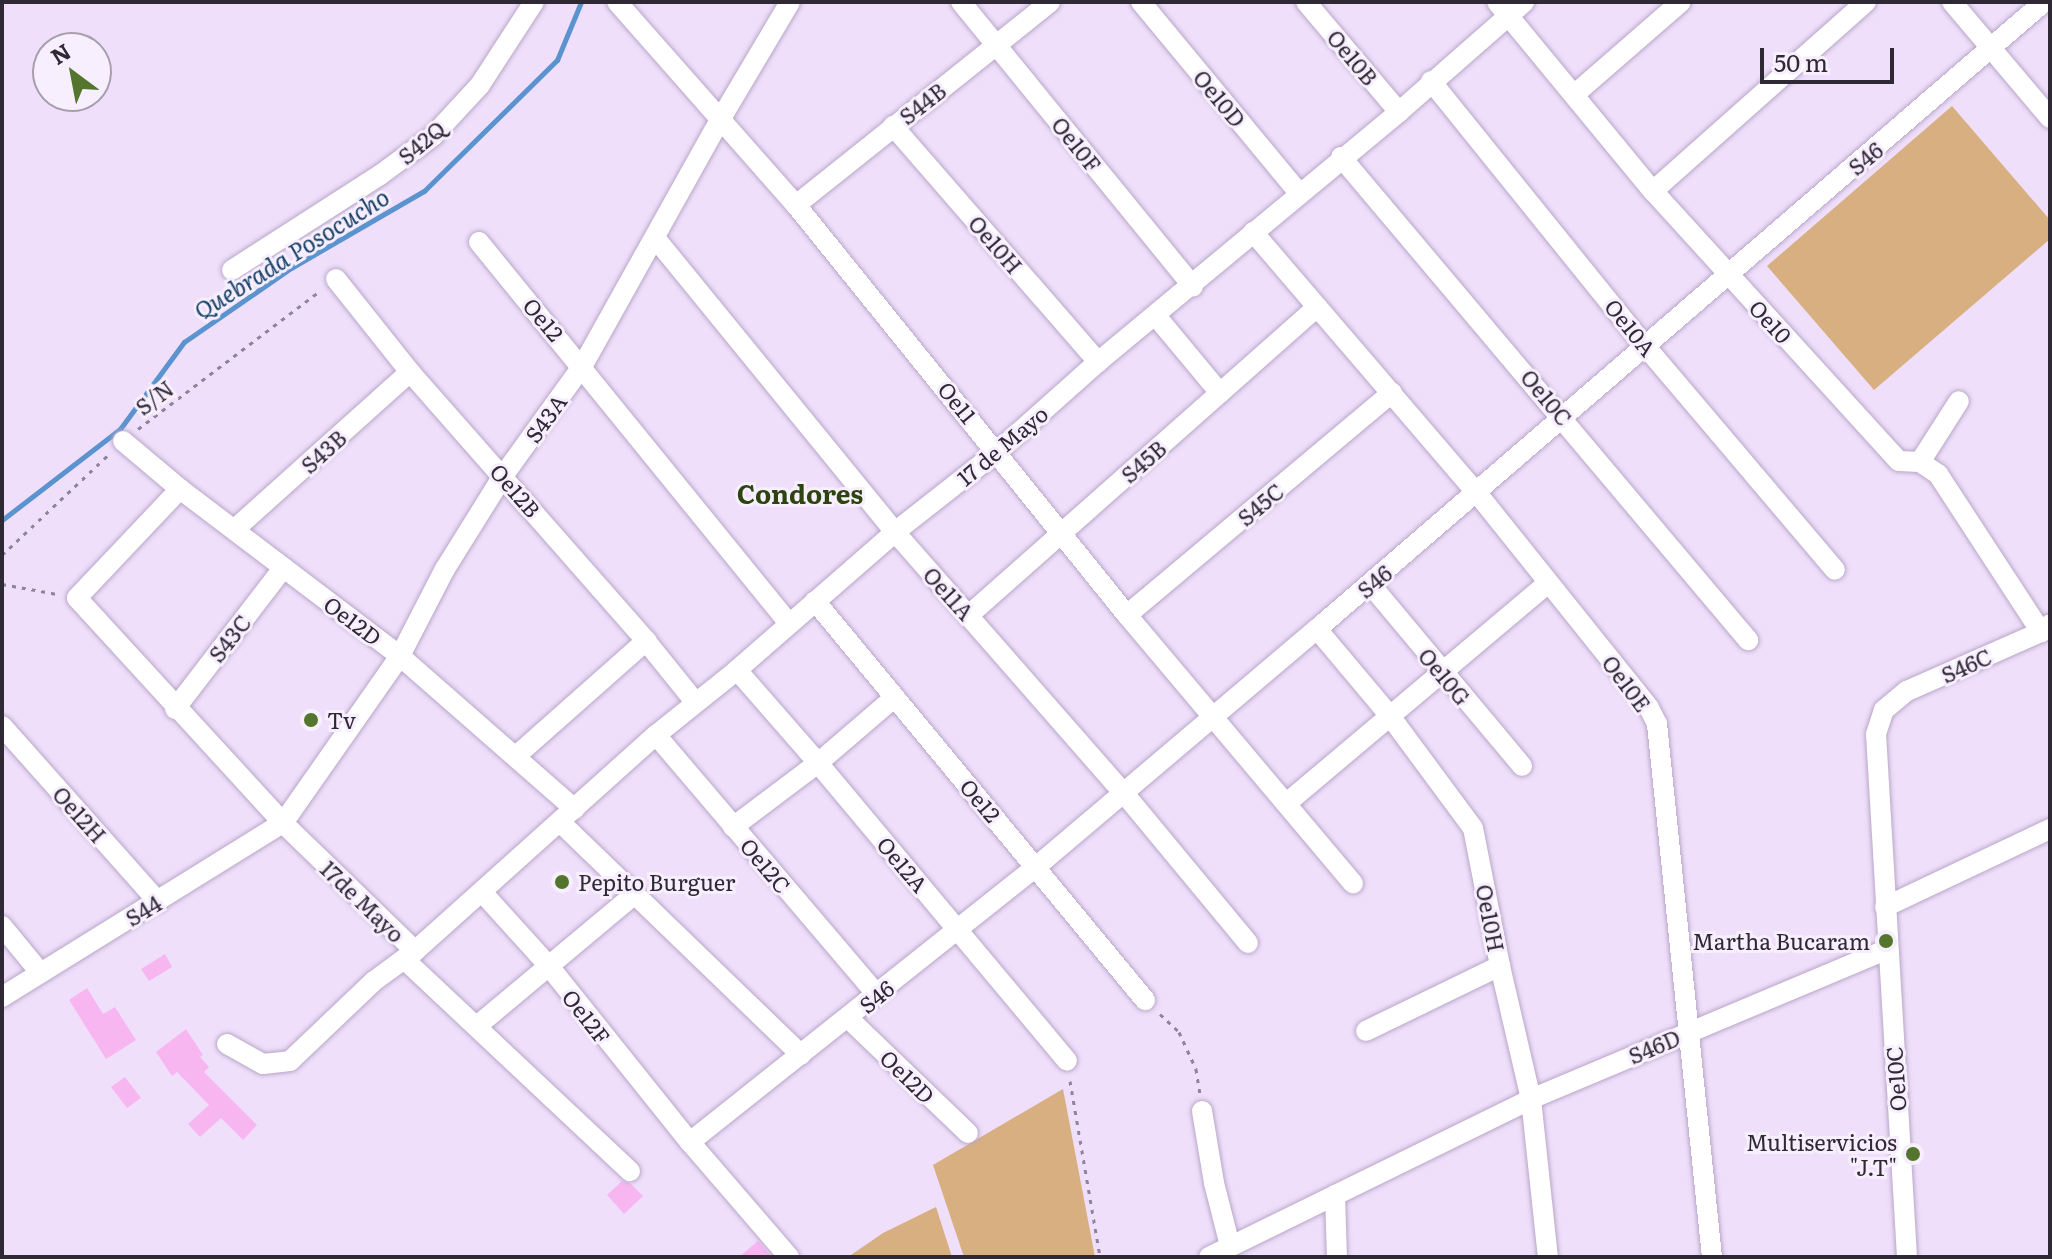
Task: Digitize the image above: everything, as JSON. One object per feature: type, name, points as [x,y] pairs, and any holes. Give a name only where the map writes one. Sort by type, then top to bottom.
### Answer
[{"type":"street","name":"S42Q","points":[[232,270],[380,175],[433,136],[480,85],[534,2]]},
{"type":"street","name":"Oe11","points":[[617,2],[796,205],[998,451],[1127,615],[1288,802],[1353,883]]},
{"type":"street","name":"S43A","points":[[283,823],[400,656],[445,569],[503,476],[583,365],[790,2]]},
{"type":"street","name":"Oe10F","points":[[961,2],[1193,286]]},
{"type":"street","name":"S44B","points":[[796,205],[1050,2]]},
{"type":"street","name":"Oe10D","points":[[1141,2],[1299,193]]},
{"type":"street","name":"Oe10B","points":[[1306,2],[1399,112]]},
{"type":"street","name":"17 de Mayo","points":[[482,892],[656,735],[737,670],[788,622],[998,451],[1098,362],[1193,286],[1341,157],[1399,112],[1502,9],[1524,2]]},
{"type":"street","points":[[1653,191],[1866,2]]},
{"type":"street","points":[[1952,2],[2050,118]]},
{"type":"street","name":"S46","points":[[690,1142],[1036,867],[1565,419],[2044,2]]},
{"type":"street","points":[[1575,94],[1669,6]]},
{"type":"street","name":"Oe10","points":[[1502,9],[1653,191],[1899,461],[1920,462],[1938,474],[2046,629]]},
{"type":"street","name":"Oe10A","points":[[1431,81],[1646,347],[1835,570]]},
{"type":"street","name":"Oe10H","points":[[893,126],[1098,362]]},
{"type":"street","name":"Oe10C","points":[[1341,157],[1565,419],[1748,640]]},
{"type":"street","name":"Oe10E","points":[[1253,232],[1477,493],[1649,708],[1657,724],[1691,1030],[1712,1257]]},
{"type":"street","name":"Oe11A","points":[[656,239],[895,532],[1123,792],[1248,943]]},
{"type":"street","name":"Oe12","points":[[479,242],[583,365],[788,622]]},
{"type":"street","name":"Oe12B","points":[[336,279],[410,372],[646,641],[695,702]]},
{"type":"street","name":"S45B","points":[[969,615],[1317,307]]},
{"type":"street","points":[[1156,316],[1220,393]]},
{"type":"street","name":"S43B","points":[[235,529],[410,372]]},
{"type":"street","name":"S45C","points":[[1127,615],[1392,393]]},
{"type":"street","points":[[1920,462],[1959,401]]},
{"type":"street","name":"Oe12D","points":[[123,441],[180,489],[400,656],[516,756],[635,894],[801,1055]]},
{"type":"street","points":[[180,489],[77,598],[175,709],[283,823]]},
{"type":"street","name":"S43C","points":[[175,709],[283,568]]},
{"type":"street","points":[[1288,802],[1548,583]]},
{"type":"street","name":"Oe10G","points":[[1370,584],[1522,766]]},
{"type":"street","name":"Oe12","points":[[815,601],[1145,1000]]},
{"type":"street","name":"Oe10H","points":[[1317,629],[1390,716],[1473,828],[1500,966],[1531,1099],[1548,1257]]},
{"type":"street","name":"S46C","points":[[1885,907],[1876,734],[1884,710],[1907,691],[2046,629]]},
{"type":"street","points":[[516,756],[646,641]]},
{"type":"street","name":"Oe12A","points":[[737,670],[1067,1061]]},
{"type":"street","points":[[733,827],[818,763],[895,697]]},
{"type":"street","name":"Oe12H","points":[[2,726],[158,902]]},
{"type":"street","name":"Oe12C","points":[[656,735],[877,995]]},
{"type":"street","name":"S44","points":[[2,997],[39,971],[158,902],[283,823]]},
{"type":"street","name":"17de Mayo","points":[[283,823],[410,955],[482,892]]},
{"type":"street","points":[[1886,950],[1885,907],[2050,829]]},
{"type":"street","name":"Oe12F","points":[[482,892],[548,965],[690,1142],[789,1257]]},
{"type":"street","points":[[477,1026],[635,894]]},
{"type":"street","points":[[2,926],[39,971]]},
{"type":"street","name":"Oe10C","points":[[1886,950],[1907,1257]]},
{"type":"street","name":"S46D","points":[[1209,1257],[1531,1099],[1886,950]]},
{"type":"street","points":[[227,1044],[263,1064],[290,1061],[374,981],[410,955],[477,1026],[630,1171]]},
{"type":"street","points":[[1366,1031],[1500,966]]},
{"type":"street","name":"Oe12D","points":[[848,1018],[968,1133]]},
{"type":"street","points":[[1202,1111],[1214,1183],[1230,1246]]},
{"type":"street","points":[[1335,1195],[1337,1257]]},
{"type":"path","name":"S/N","points":[[2,555],[123,441],[336,279]]},
{"type":"path","points":[[2,584],[77,598]]},
{"type":"path","points":[[1145,1000],[1179,1032],[1196,1069],[1202,1111]]},
{"type":"path","points":[[1067,1061],[1100,1257]]},
{"type":"shaded area","points":[[1952,106],[2050,220],[2050,239],[1874,390],[1767,266]]},
{"type":"shaded area","points":[[1063,1089],[1095,1257],[964,1257],[933,1165]]},
{"type":"shaded area","points":[[936,1207],[952,1257],[848,1257],[883,1233]]},
{"type":"building","points":[[165,954],[172,967],[149,981],[141,969]]},
{"type":"building","points":[[87,988],[103,1014],[115,1007],[136,1040],[106,1059],[69,1000]]},
{"type":"building","points":[[186,1029],[203,1055],[200,1057],[209,1067],[204,1072],[257,1125],[243,1140],[221,1118],[200,1137],[188,1124],[209,1105],[177,1072],[172,1076],[156,1052]]},
{"type":"building","points":[[125,1077],[141,1098],[127,1108],[111,1087]]},
{"type":"building","points":[[622,1181],[631,1184],[643,1196],[624,1214],[607,1195]]},
{"type":"building","points":[[758,1241],[772,1257],[739,1257]]},
{"type":"waterway","name":"Quebrada Posocucho","points":[[2,520],[120,429],[184,342],[291,268],[424,191],[557,60],[581,2]]},
{"type":"place","name":"Tv","points":[[311,720]]},
{"type":"place","name":"Pepito Burguer","points":[[562,882]]},
{"type":"place","name":"Martha Bucaram","points":[[1886,941]]},
{"type":"place","name":"Multiservicios \"J.T\"","points":[[1913,1154]]},
{"type":"district","name":"Condores","points":[[800,493]]}]
